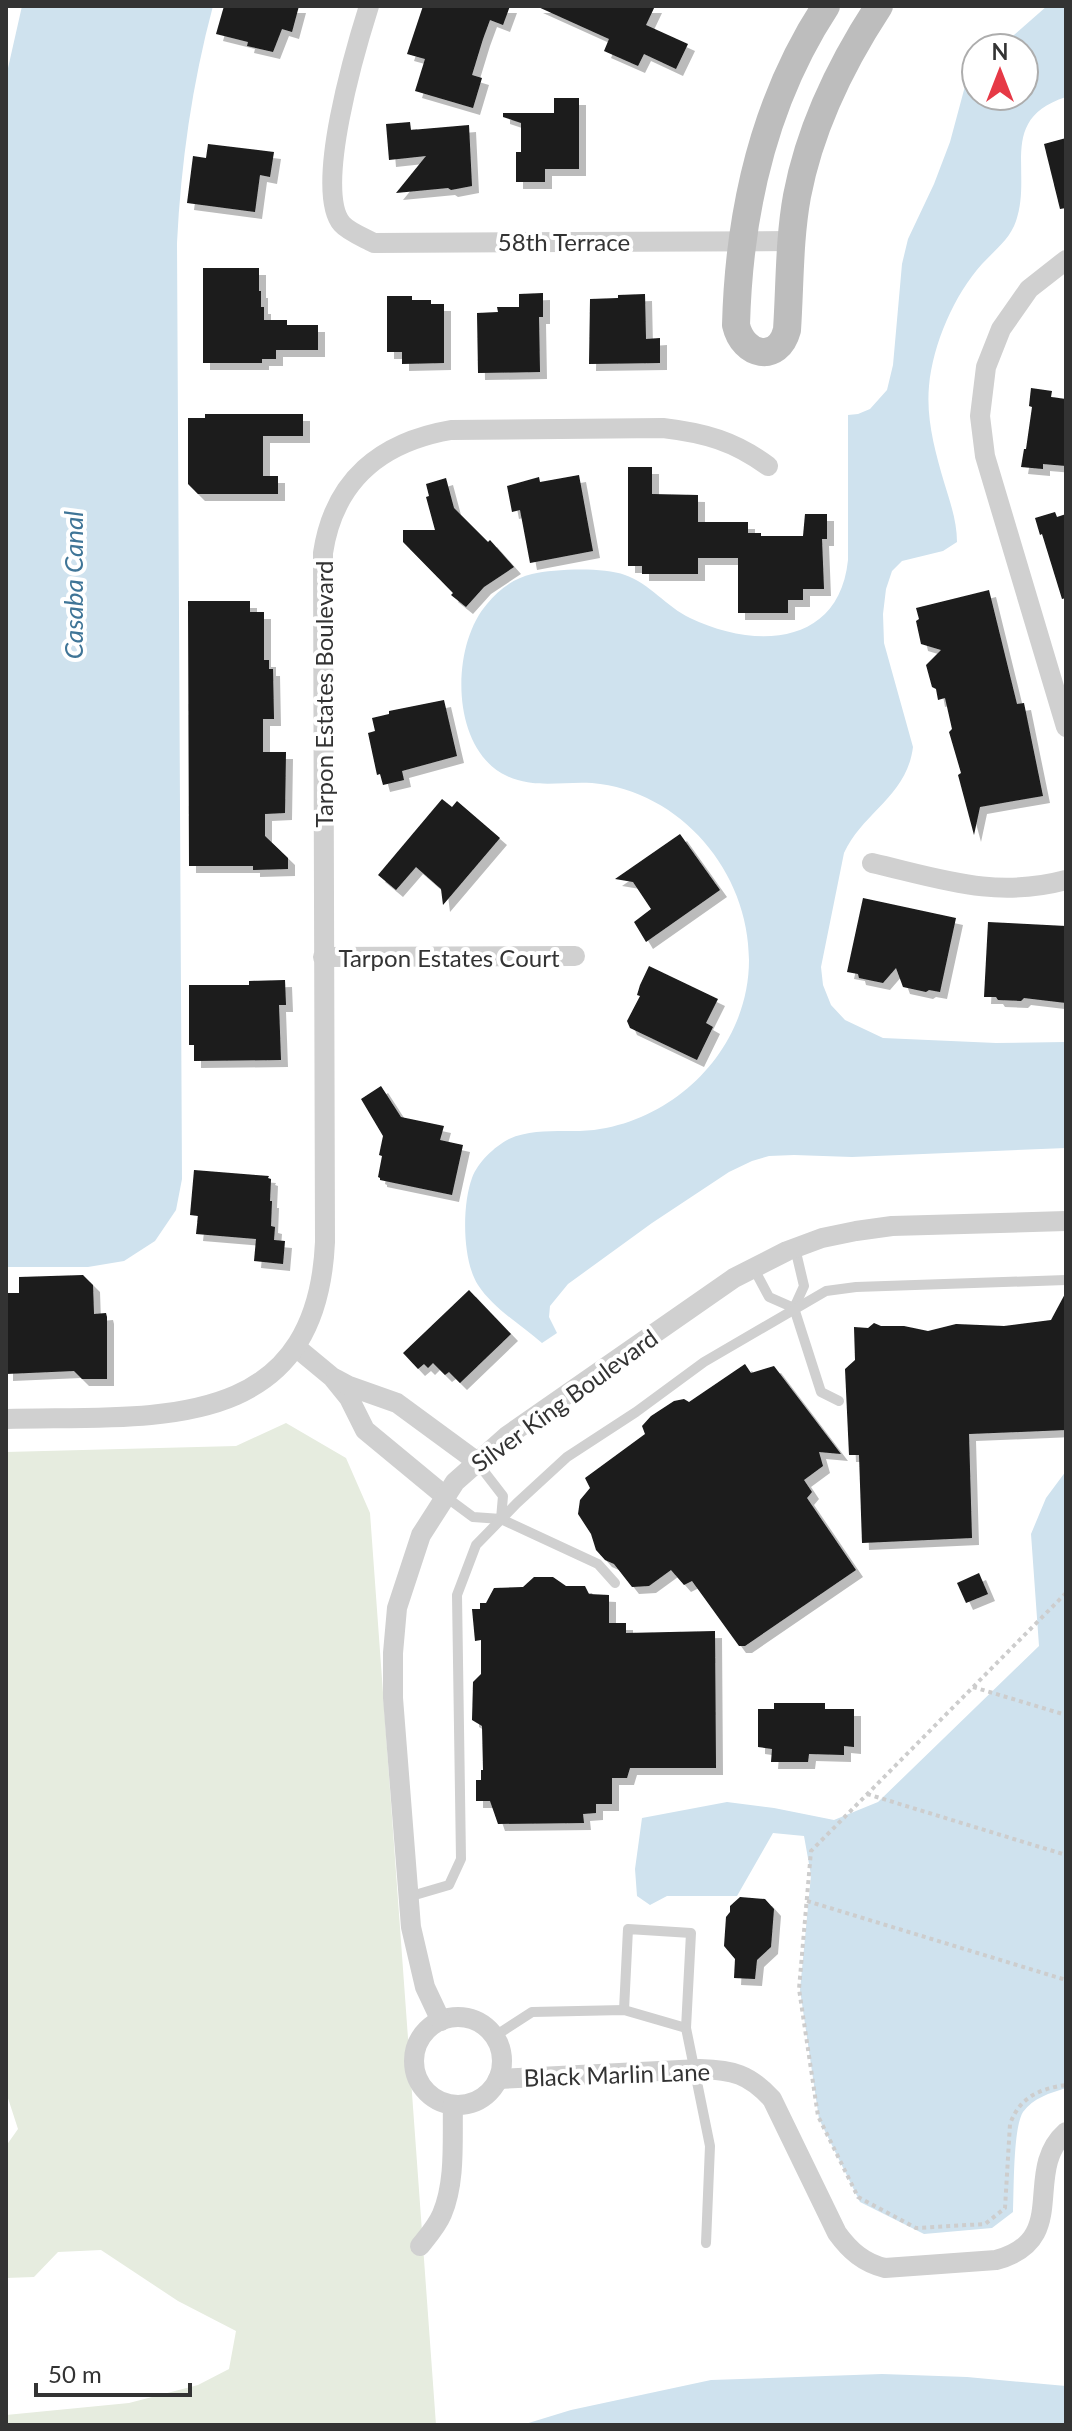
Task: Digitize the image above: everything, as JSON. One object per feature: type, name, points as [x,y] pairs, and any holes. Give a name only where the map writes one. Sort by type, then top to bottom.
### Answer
[{"type":"street","name":"58th Terrace","points":[[369,6],[341,112],[331,173],[332,199],[342,224],[374,243],[792,241]]},
{"type":"street","points":[[826,6],[794,62],[766,129],[751,185],[741,240],[736,325],[738,337],[745,345],[763,352],[774,350],[784,342],[787,330],[797,196],[812,137],[843,66],[879,6]]},
{"type":"street","points":[[1066,260],[1029,289],[1001,329],[986,367],[980,416],[985,456],[1066,727]]},
{"type":"street","name":"Tarpon Estates Boulevard","points":[[6,1419],[158,1415],[216,1405],[241,1395],[286,1361],[297,1348],[310,1322],[324,1269],[322,562],[330,520],[351,485],[376,459],[402,443],[426,434],[451,430],[680,430],[727,441],[747,450],[768,466]]},
{"type":"street","points":[[872,863],[983,888],[1017,889],[1066,880]]},
{"type":"street","name":"Tarpon Estates Court","points":[[323,957],[575,956]]},
{"type":"street","name":"Silver King Boulevard","points":[[441,2021],[425,1987],[411,1927],[393,1698],[394,1638],[397,1608],[421,1535],[455,1482],[507,1436],[734,1278],[795,1248],[822,1238],[892,1226],[1066,1221]]},
{"type":"street","points":[[297,1348],[332,1377],[349,1398],[365,1430],[446,1497]]},
{"type":"street","points":[[332,1377],[397,1403],[476,1461]]},
{"type":"street","points":[[456,2017],[484,2025],[495,2036],[501,2050],[502,2065],[491,2091],[480,2099],[453,2105],[439,2100],[419,2081],[415,2053],[429,2028],[456,2017]]},
{"type":"street","name":"Black Marlin Lane","points":[[498,2079],[693,2070],[725,2070],[743,2075],[772,2099],[837,2233],[847,2247],[860,2258],[885,2268],[996,2260],[1011,2257],[1026,2248],[1042,2226],[1048,2164],[1053,2150],[1066,2132]]},
{"type":"street","points":[[420,2246],[442,2214],[447,2199],[453,2105]]},
{"type":"lane","points":[[795,1248],[804,1286],[794,1308],[821,1392],[839,1401]]},
{"type":"lane","points":[[753,1267],[769,1297],[794,1308]]},
{"type":"lane","points":[[408,1897],[449,1885],[461,1859],[457,1595],[476,1545],[567,1457],[704,1362],[826,1291],[856,1287],[1066,1280]]},
{"type":"lane","points":[[476,1461],[503,1496],[501,1519]]},
{"type":"lane","points":[[446,1497],[473,1517],[501,1519],[598,1564],[615,1583]]},
{"type":"lane","points":[[624,2010],[628,1929],[691,1933],[686,2028],[710,2146],[706,2243]]},
{"type":"lane","points":[[495,2036],[532,2012],[624,2010],[686,2028]]},
{"type":"path","points":[[1066,1593],[811,1851],[799,1989],[818,2116],[858,2197],[916,2228],[985,2224],[1005,2208],[1013,2115],[1035,2093],[1066,2085]]},
{"type":"path","points":[[973,1687],[1066,1715]]},
{"type":"path","points":[[867,1794],[1066,1855]]},
{"type":"path","points":[[807,1901],[1066,1980]]},
{"type":"shaded area","points":[[286,1423],[346,1458],[370,1513],[436,2425],[6,2425],[6,2415],[129,2403],[198,2385],[229,2369],[236,2331],[178,2301],[101,2250],[58,2252],[34,2277],[6,2278],[6,2146],[18,2129],[6,2092],[6,1452],[236,1446]]},
{"type":"water","name":"Casaba Canal","points":[[22,6],[213,6],[189,124],[177,243],[182,1179],[176,1210],[155,1241],[124,1261],[88,1267],[6,1267],[6,77]]},
{"type":"water","points":[[1047,6],[1066,6],[1066,97],[1040,111],[1040,32],[1017,32]]},
{"type":"water","points":[[960,105],[960,112],[1039,112],[1031,119],[1024,133],[1016,221],[1006,239],[962,290],[946,321],[931,370],[928,398],[930,423],[957,542],[943,551],[902,561],[892,571],[886,589],[884,643],[913,747],[909,764],[894,791],[862,826],[844,853],[821,967],[823,985],[831,1005],[845,1020],[883,1038],[996,1043],[1066,1042],[1066,1148],[852,1157],[769,1156],[752,1161],[729,1172],[652,1223],[568,1284],[550,1306],[549,1317],[557,1333],[542,1343],[491,1301],[473,1274],[465,1232],[466,1203],[472,1178],[487,1156],[509,1139],[529,1133],[594,1130],[625,1123],[654,1111],[680,1094],[703,1073],[722,1049],[737,1021],[746,992],[749,960],[746,927],[737,896],[723,867],[681,819],[654,802],[624,789],[592,783],[528,782],[507,776],[488,763],[475,744],[466,721],[462,670],[466,645],[475,622],[501,589],[525,576],[566,570],[625,575],[690,618],[740,634],[766,636],[790,633],[811,625],[829,610],[841,589],[848,560],[848,415],[870,409],[887,390],[893,365],[902,264],[908,239],[950,142]]},
{"type":"water","points":[[1066,1471],[1066,2088],[1037,2100],[1023,2112],[1016,2145],[1013,2212],[992,2228],[924,2234],[860,2202],[819,2119],[800,1990],[811,1875],[804,1836],[773,1833],[737,1896],[667,1896],[650,1905],[637,1896],[635,1869],[642,1818],[727,1802],[834,1820],[878,1802],[1039,1646],[1031,1534],[1046,1498]]},
{"type":"water","points":[[882,2374],[967,2377],[1066,2386],[1066,2425],[522,2425],[571,2410],[711,2380]]},
{"type":"building","points":[[224,6],[299,6],[292,32],[282,29],[273,52],[216,34]]},
{"type":"building","points":[[423,6],[510,6],[503,25],[490,20],[483,39],[472,75],[482,78],[473,108],[415,91],[425,59],[407,54]]},
{"type":"building","points":[[536,6],[655,6],[646,25],[688,44],[676,69],[644,54],[638,66],[604,51],[609,39]]},
{"type":"building","points":[[554,98],[579,98],[579,169],[545,169],[545,182],[516,182],[516,152],[521,152],[521,123],[503,117],[503,113],[554,113]]},
{"type":"building","points":[[410,122],[411,130],[469,125],[472,186],[396,193],[426,156],[389,160],[386,124]]},
{"type":"building","points":[[1066,138],[1066,208],[1060,209],[1044,144]]},
{"type":"building","points":[[208,144],[274,152],[270,177],[260,175],[255,212],[187,203],[193,156],[206,158]]},
{"type":"building","points":[[203,268],[259,268],[264,320],[287,320],[287,325],[318,325],[318,350],[276,350],[276,359],[262,359],[262,363],[203,363]]},
{"type":"building","points":[[543,293],[543,317],[539,317],[540,372],[478,373],[477,313],[498,312],[497,307],[519,307],[519,294]]},
{"type":"building","points":[[645,294],[646,339],[660,338],[660,363],[589,364],[590,299]]},
{"type":"building","points":[[387,296],[412,296],[412,300],[444,304],[444,363],[402,364],[402,352],[387,352]]},
{"type":"building","points":[[1031,388],[1052,391],[1051,397],[1066,399],[1066,466],[1043,464],[1043,469],[1021,467],[1032,407],[1029,406]]},
{"type":"building","points":[[205,414],[303,414],[303,436],[263,436],[263,476],[278,476],[278,494],[198,494],[188,484],[188,418],[205,418]]},
{"type":"building","points":[[628,467],[652,467],[652,494],[698,495],[698,522],[748,522],[748,533],[803,536],[805,514],[827,514],[827,539],[822,539],[824,589],[803,589],[803,600],[788,600],[788,613],[738,613],[738,558],[698,558],[698,574],[642,574],[642,566],[628,566]]},
{"type":"building","points":[[579,475],[593,551],[530,563],[520,510],[512,512],[507,486],[539,477],[540,482]]},
{"type":"building","points":[[446,478],[454,508],[488,542],[490,540],[514,567],[484,587],[466,607],[451,595],[453,593],[403,542],[403,530],[435,530],[426,497],[429,496],[426,484]]},
{"type":"building","points":[[1055,512],[1057,517],[1066,514],[1066,598],[1062,599],[1035,518]]},
{"type":"building","points":[[989,590],[1017,704],[1024,703],[1043,796],[980,807],[974,835],[958,775],[961,773],[949,732],[952,729],[945,698],[938,700],[926,665],[941,650],[921,644],[916,608]]},
{"type":"building","points":[[188,601],[250,601],[250,612],[264,612],[264,660],[269,660],[269,669],[273,669],[274,719],[263,719],[263,752],[286,752],[285,813],[265,814],[265,836],[288,858],[288,869],[189,866]]},
{"type":"building","points":[[444,700],[457,756],[402,771],[404,780],[383,785],[380,774],[377,775],[368,733],[375,731],[372,718],[389,714],[389,711]]},
{"type":"building","points":[[442,799],[452,807],[457,801],[500,838],[443,905],[441,889],[416,867],[396,890],[378,875]]},
{"type":"building","points":[[680,834],[720,890],[646,942],[634,922],[651,909],[633,882],[615,879]]},
{"type":"building","points":[[863,898],[956,918],[940,992],[903,987],[896,968],[883,983],[847,972]]},
{"type":"building","points":[[988,922],[1066,926],[1066,1003],[984,997]]},
{"type":"building","points":[[649,966],[718,999],[706,1023],[713,1027],[697,1060],[630,1028],[627,1021],[640,996],[637,995],[640,985]]},
{"type":"building","points":[[285,980],[286,1005],[279,1005],[281,1060],[194,1061],[194,1045],[189,1045],[189,985],[249,985],[249,981]]},
{"type":"building","points":[[381,1086],[401,1117],[444,1126],[440,1140],[463,1145],[452,1195],[380,1180],[378,1177],[383,1136],[361,1099]]},
{"type":"building","points":[[194,1170],[269,1176],[271,1226],[275,1227],[274,1240],[285,1241],[283,1264],[254,1261],[256,1239],[196,1234],[198,1216],[190,1215]]},
{"type":"building","points":[[83,1275],[93,1285],[94,1314],[106,1313],[107,1317],[107,1379],[82,1379],[74,1371],[6,1374],[6,1293],[19,1293],[19,1277]]},
{"type":"building","points":[[469,1290],[511,1334],[460,1383],[449,1372],[445,1375],[433,1363],[428,1368],[424,1364],[418,1369],[403,1353]]},
{"type":"building","points":[[1066,1292],[1066,1430],[969,1434],[972,1538],[862,1543],[859,1455],[849,1455],[845,1369],[855,1360],[854,1327],[868,1328],[874,1323],[928,1331],[956,1324],[1004,1326],[1051,1320]]},
{"type":"building","points":[[745,1364],[751,1373],[774,1366],[841,1454],[819,1452],[823,1466],[804,1480],[812,1492],[807,1498],[856,1570],[745,1646],[739,1646],[692,1581],[684,1585],[671,1570],[649,1586],[632,1587],[614,1564],[596,1550],[591,1534],[578,1514],[580,1500],[590,1488],[585,1478],[645,1434],[642,1426],[651,1416],[674,1401],[684,1399],[689,1402]]},
{"type":"building","points":[[979,1573],[988,1594],[966,1603],[957,1583]]},
{"type":"building","points":[[534,1577],[553,1577],[566,1586],[585,1586],[589,1594],[609,1595],[609,1623],[626,1623],[626,1633],[715,1631],[716,1768],[630,1768],[627,1778],[612,1778],[612,1804],[596,1804],[596,1813],[583,1814],[584,1823],[498,1824],[490,1801],[476,1801],[476,1780],[481,1780],[483,1770],[482,1726],[472,1720],[473,1682],[481,1674],[481,1640],[475,1641],[472,1609],[480,1609],[480,1603],[486,1603],[494,1588],[523,1587]]},
{"type":"building","points":[[774,1703],[825,1703],[825,1709],[854,1709],[854,1747],[844,1746],[844,1755],[809,1754],[808,1762],[771,1762],[772,1749],[758,1747],[758,1709],[774,1709]]},
{"type":"building","points":[[740,1897],[765,1899],[774,1909],[771,1947],[757,1960],[755,1979],[734,1978],[735,1959],[724,1946],[726,1917],[730,1906]]}]
